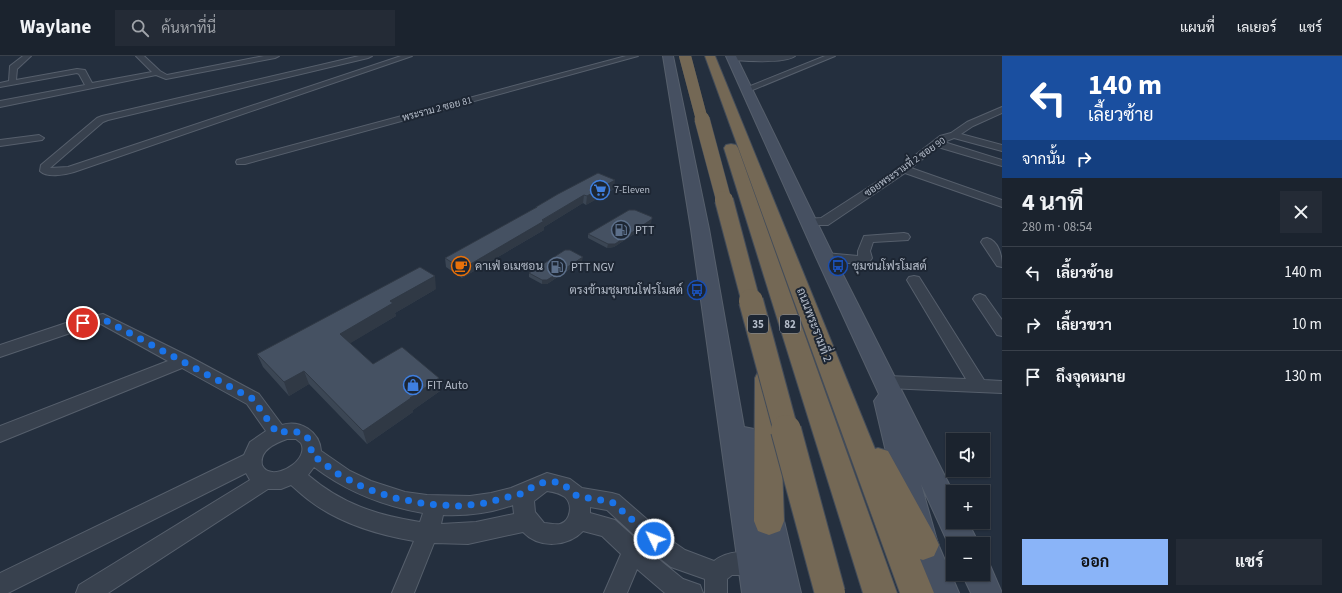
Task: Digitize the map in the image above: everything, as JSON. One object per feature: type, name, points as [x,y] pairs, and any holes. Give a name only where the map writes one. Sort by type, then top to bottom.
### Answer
[{"type":"highway","name":"35","points":[[685,56],[830,593]]},
{"type":"highway","points":[[685,56],[830,593]]},
{"type":"highway","name":"82","points":[[700,56],[880,593]]},
{"type":"highway","name":"ถนนพระรามที่ 2","points":[[710,56],[917,593]]},
{"type":"highway","points":[[767,358],[769,521]]},
{"type":"highway","points":[[828,363],[923,545]]},
{"type":"main road","points":[[668,56],[700,229],[758,593]]},
{"type":"main road","points":[[731,57],[825,257],[946,507]]},
{"type":"main road","points":[[720,351],[769,521],[785,593]]},
{"type":"main road","points":[[881,371],[923,545],[943,593]]},
{"type":"main road","points":[[981,581],[987,593]]},
{"type":"street","points":[[12,80],[12,68],[26,56]]},
{"type":"street","points":[[140,56],[157,73],[164,77],[225,63],[275,56]]},
{"type":"street","points":[[368,56],[105,118],[100,120],[45,167],[45,171],[57,172],[70,170],[408,56]]},
{"type":"street","name":"พระราม 2 ซอย 81","points":[[241,162],[634,56]]},
{"type":"street","points":[[731,57],[775,59],[791,56]]},
{"type":"street","points":[[747,89],[831,56]]},
{"type":"street","points":[[756,59],[762,68]]},
{"type":"street","points":[[0,85],[77,71],[82,72],[90,86]]},
{"type":"street","points":[[0,104],[157,73]]},
{"type":"street","name":"ซอยพระรามที่ 2 ซอย 90","points":[[809,222],[824,222],[904,169],[943,138],[954,135],[970,124],[1002,110]]},
{"type":"street","points":[[954,135],[1002,148]]},
{"type":"street","points":[[0,142],[40,138]]},
{"type":"street","points":[[937,143],[1002,164]]},
{"type":"street","points":[[904,169],[1002,204]]},
{"type":"street","points":[[825,257],[861,260],[865,258],[864,247],[868,239],[904,237]]},
{"type":"street","points":[[987,242],[1002,263]]},
{"type":"street","points":[[914,280],[980,386]]},
{"type":"street","points":[[980,299],[1002,331]]},
{"type":"street","points":[[0,351],[83,323],[103,319],[253,399],[277,433]]},
{"type":"street","points":[[0,434],[184,361]]},
{"type":"street","points":[[881,371],[980,386],[1002,387]]},
{"type":"street","points":[[296,431],[304,434],[309,439],[312,446],[311,454],[306,465],[294,474],[285,479],[266,480],[257,476],[252,470],[251,461],[253,453],[259,444],[277,433],[296,431]]},
{"type":"street","points":[[311,454],[338,474],[365,488],[395,498],[435,505],[460,506],[485,503],[520,494],[546,482],[556,482],[564,485],[577,496],[612,502],[664,548],[717,583],[726,565],[734,562],[754,564]]},
{"type":"street","points":[[0,585],[251,461]]},
{"type":"street","points":[[294,474],[317,495],[349,512],[382,524],[428,532],[459,534],[490,530],[527,521]]},
{"type":"street","points":[[87,593],[266,480]]},
{"type":"street","points":[[531,489],[526,496],[524,504],[524,512],[527,521],[541,532],[559,535],[574,527],[579,520],[581,508],[577,496]]},
{"type":"street","points":[[403,593],[428,532],[435,505]]},
{"type":"street","points":[[579,520],[608,527],[654,570],[677,588],[692,593]]},
{"type":"street","points":[[615,593],[634,550]]},
{"type":"building","points":[[598,173],[615,180],[587,196],[584,195],[542,220],[544,221],[462,269],[445,258],[558,194]]},
{"type":"building","name":"PTT","points":[[629,210],[635,210],[652,217],[652,219],[615,244],[608,244],[588,234]]},
{"type":"building","points":[[565,250],[570,250],[583,257],[547,280],[542,280],[529,273]]},
{"type":"building","points":[[420,267],[435,276],[390,301],[393,303],[340,334],[373,364],[402,347],[439,378],[363,431],[304,371],[284,382],[257,354]]},
{"type":"place","name":"7-Eleven","points":[[600,190]]},
{"type":"place","name":"PTT","points":[[621,230]]},
{"type":"place","name":"คาเฟ่ อเมซอน","points":[[461,266]]},
{"type":"place","name":"ชุมชนโฟรโมสต์","points":[[838,266]]},
{"type":"place","name":"PTT NGV","points":[[557,267]]},
{"type":"place","name":"ตรงข้ามชุมชนโฟรโมสต์","points":[[697,290]]},
{"type":"place","name":"FIT Auto","points":[[413,385]]},
{"type":"route","points":[[83,323],[103,319],[207,373],[253,399],[277,433],[296,431],[304,434],[309,439],[312,446],[311,454],[338,474],[365,488],[395,498],[426,504],[460,506],[485,503],[520,494],[538,484],[556,482],[564,485],[577,496],[612,502],[654,539]]}]
